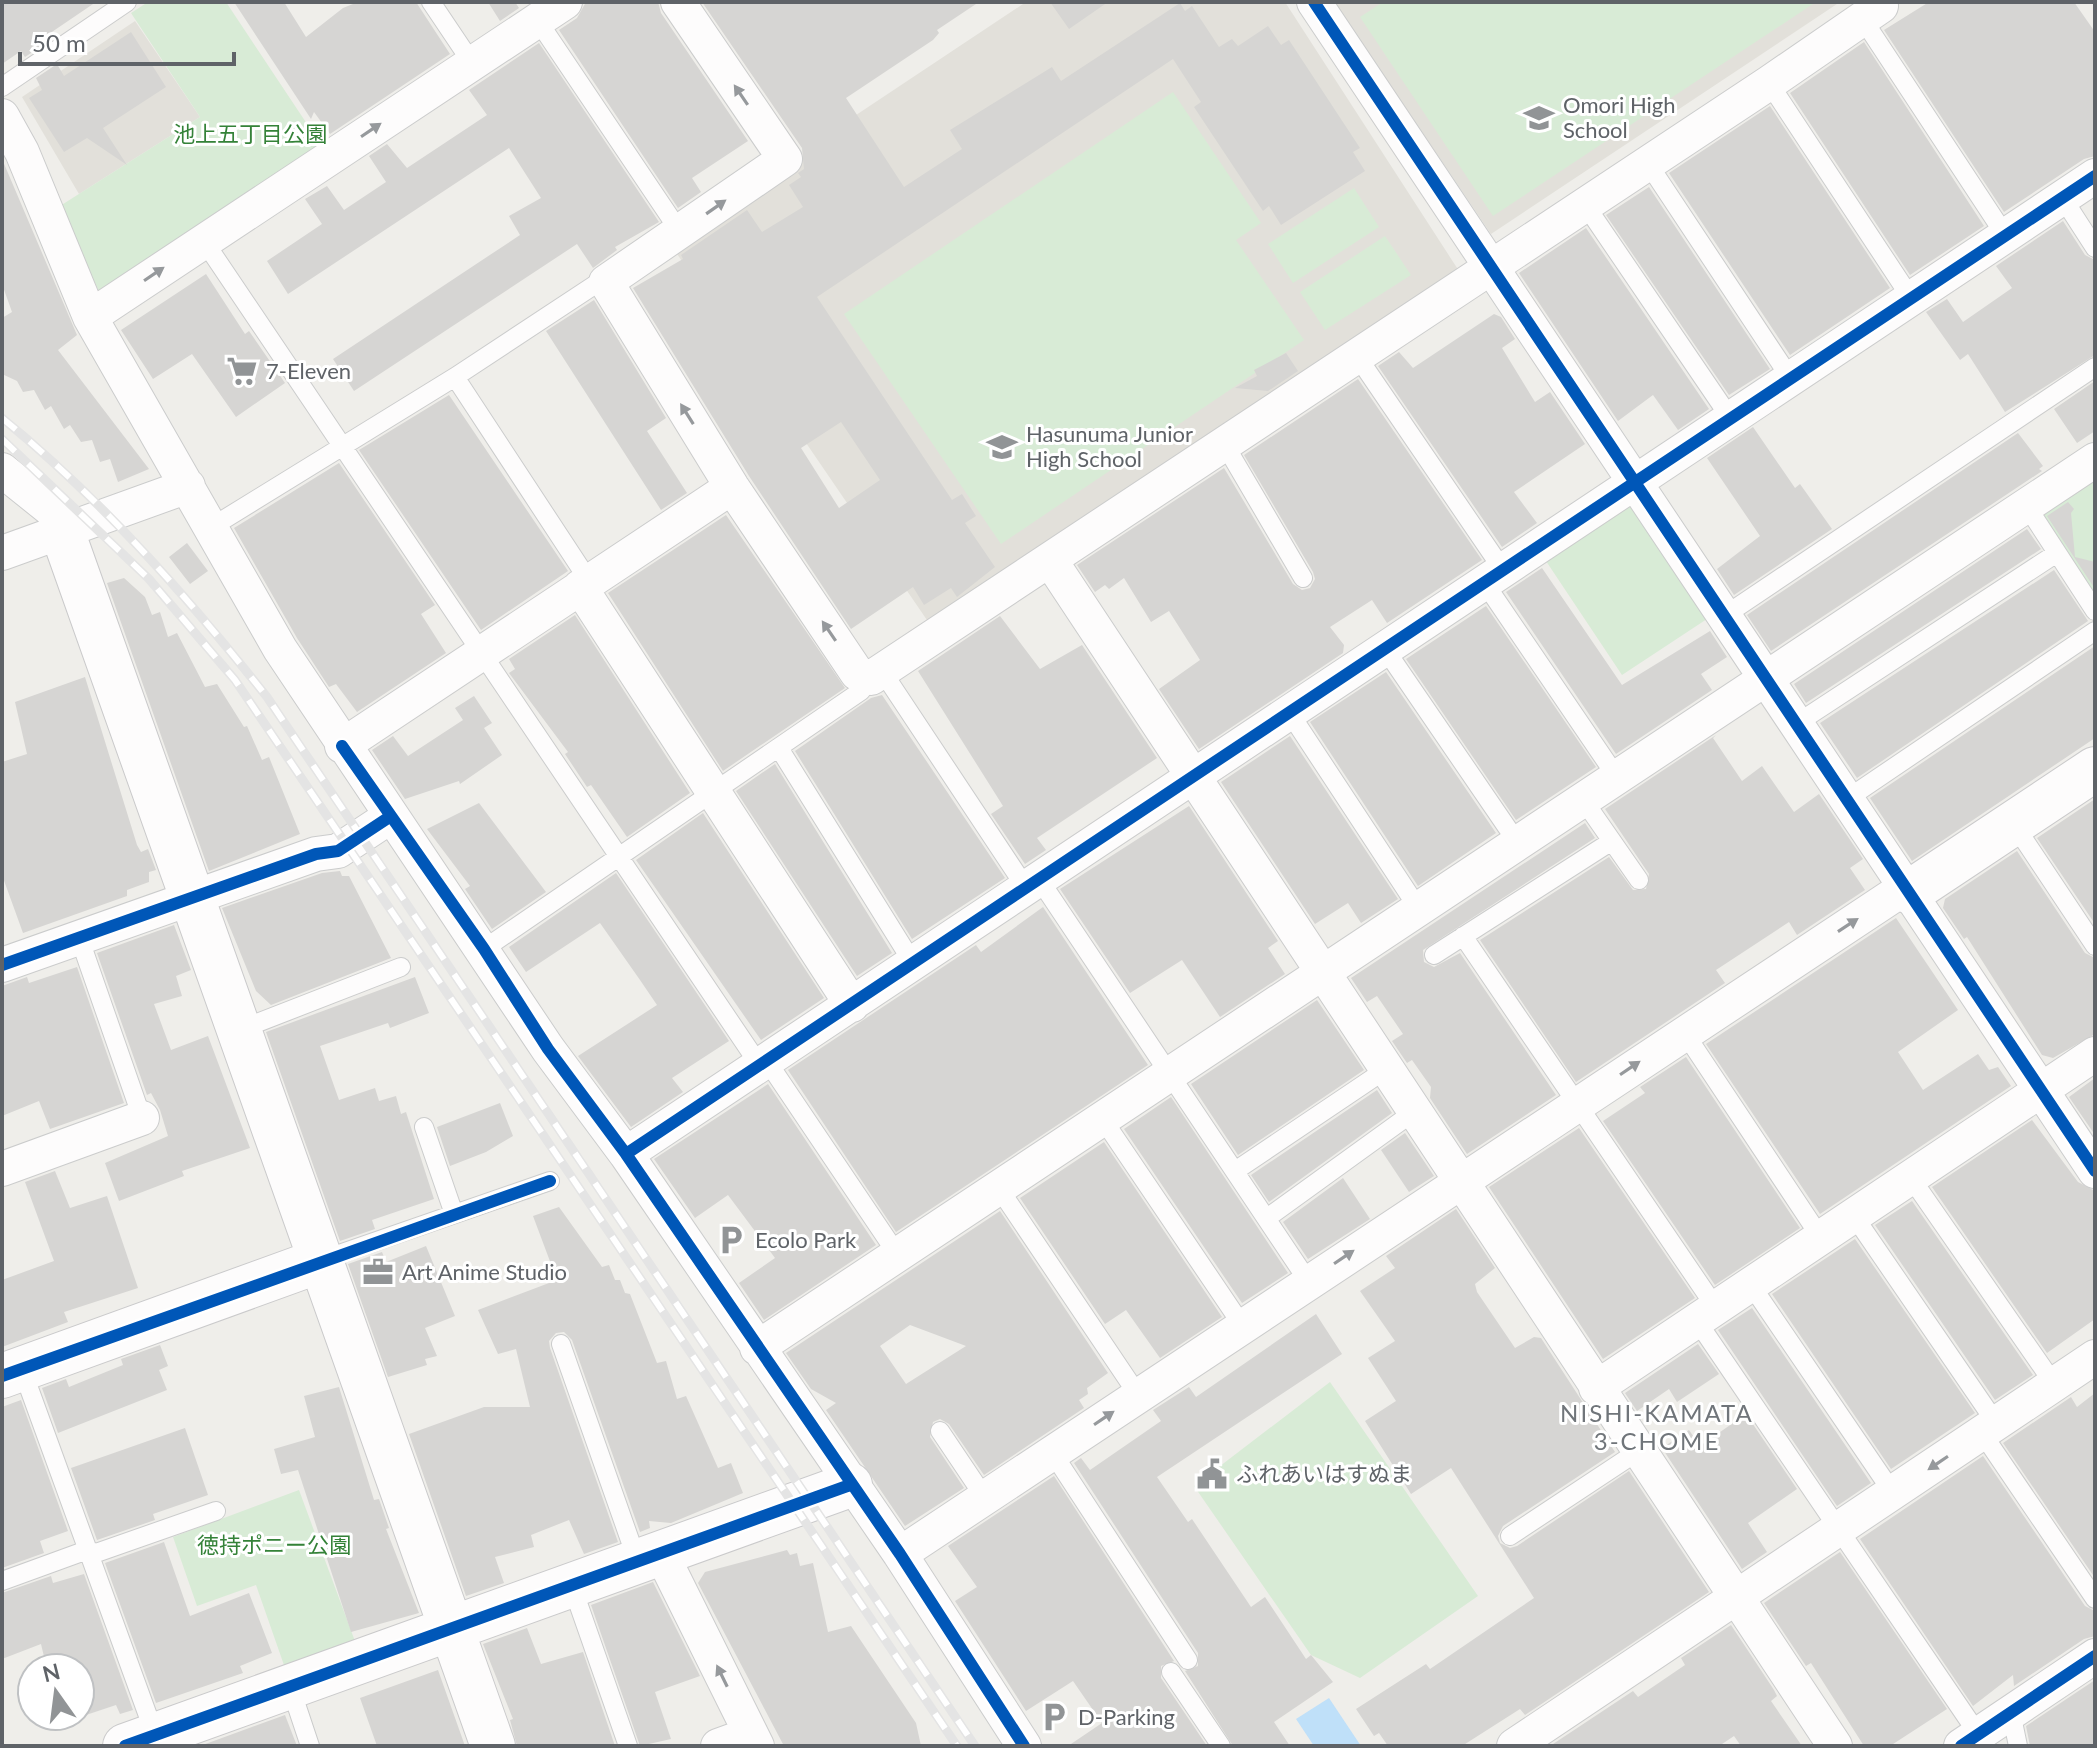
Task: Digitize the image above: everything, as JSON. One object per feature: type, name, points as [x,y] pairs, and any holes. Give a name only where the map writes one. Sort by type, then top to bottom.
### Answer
[{"type":"street","points":[[678,2],[785,159],[606,282],[732,487],[857,673],[877,674],[1881,7]]},
{"type":"street","points":[[1314,2],[2095,1171]]},
{"type":"street","points":[[90,317],[552,11]]},
{"type":"street","points":[[5,128],[90,317],[280,649],[342,746],[484,949],[548,1049],[626,1154],[900,1554],[1024,1746]]},
{"type":"street","points":[[626,1154],[1791,379],[1839,353],[1911,298],[2095,176]]},
{"type":"street","points":[[757,1348],[1322,970],[2095,460]]},
{"type":"street","points":[[2,470],[53,511],[62,531],[493,1746]]},
{"type":"street","points":[[2,553],[188,486]]},
{"type":"street","points":[[342,746],[732,487]]},
{"type":"street","points":[[1050,560],[1388,1068],[1458,1181],[1637,1452],[1835,1746]]},
{"type":"street","points":[[585,584],[714,792],[852,1005]]},
{"type":"street","points":[[900,1554],[1684,1032],[2095,769]]},
{"type":"street","points":[[2,965],[316,854],[338,851],[391,816]]},
{"type":"street","points":[[1596,1388],[2095,1054]]},
{"type":"street","points":[[2,1169],[142,1118]]},
{"type":"street","points":[[12,1372],[322,1260]]},
{"type":"street","points":[[1526,1743],[2095,1357]]},
{"type":"street","points":[[156,1739],[290,1686],[850,1485]]},
{"type":"street","points":[[650,1559],[754,1740],[718,1746]]},
{"type":"street","points":[[1969,1740],[2095,1656]]},
{"type":"lane","points":[[2,87],[127,2]]},
{"type":"lane","points":[[431,2],[472,63]]},
{"type":"lane","points":[[1881,7],[2005,235]]},
{"type":"lane","points":[[552,11],[680,232]]},
{"type":"lane","points":[[1769,83],[1911,298]]},
{"type":"lane","points":[[1647,162],[1791,379]]},
{"type":"lane","points":[[2062,197],[2095,248]]},
{"type":"lane","points":[[1584,203],[1731,419]]},
{"type":"lane","points":[[204,241],[619,856],[897,1254]]},
{"type":"lane","points":[[210,528],[455,377],[599,282],[606,282]]},
{"type":"lane","points":[[1357,356],[1616,776]]},
{"type":"lane","points":[[1724,616],[2095,367]]},
{"type":"lane","points":[[455,377],[585,584]]},
{"type":"lane","points":[[1225,445],[1303,578]]},
{"type":"lane","points":[[2026,505],[2095,611]]},
{"type":"lane","points":[[1796,724],[2057,553]]},
{"type":"lane","points":[[1847,799],[2095,631]]},
{"type":"lane","points":[[1385,649],[1517,842]]},
{"type":"lane","points":[[484,949],[861,691],[877,674],[1169,1073],[1308,1281]]},
{"type":"lane","points":[[1289,712],[1418,908]]},
{"type":"lane","points":[[779,748],[913,963]]},
{"type":"lane","points":[[1582,798],[1639,880]]},
{"type":"lane","points":[[2013,823],[2095,946]]},
{"type":"lane","points":[[1434,955],[1612,841]]},
{"type":"lane","points":[[1463,936],[1577,1103],[1969,1740]]},
{"type":"lane","points":[[79,937],[142,1118]]},
{"type":"lane","points":[[239,1030],[401,967]]},
{"type":"lane","points":[[1684,1032],[1821,1238]]},
{"type":"lane","points":[[1235,1171],[1388,1068]]},
{"type":"lane","points":[[1267,1218],[1415,1111]]},
{"type":"lane","points":[[1102,1118],[1242,1325]]},
{"type":"lane","points":[[424,1127],[454,1214]]},
{"type":"lane","points":[[1911,1178],[2054,1384]]},
{"type":"lane","points":[[322,1260],[550,1181]]},
{"type":"lane","points":[[998,1187],[1138,1395]]},
{"type":"lane","points":[[1854,1216],[2095,1599]]},
{"type":"lane","points":[[1751,1285],[1893,1493]]},
{"type":"lane","points":[[561,1344],[650,1559]]},
{"type":"lane","points":[[12,1372],[89,1552],[156,1739]]},
{"type":"lane","points":[[940,1431],[985,1498]]},
{"type":"lane","points":[[1052,1452],[1188,1660]]},
{"type":"lane","points":[[1510,1536],[1637,1452]]},
{"type":"lane","points":[[2,1581],[89,1552],[99,1552],[216,1511]]},
{"type":"lane","points":[[572,1586],[628,1746]]},
{"type":"lane","points":[[1171,1672],[1221,1746]]},
{"type":"lane","points":[[290,1686],[310,1746]]},
{"type":"lane","points":[[2011,1712],[2018,1746]]},
{"type":"shaded area","name":"Hasunuma Junior High School","points":[[1026,2],[1285,2],[1459,271],[929,623],[675,251],[800,167],[805,149]]},
{"type":"shaded area","name":"Omori High School","points":[[1334,2],[1840,2],[1491,234]]},
{"type":"shaded area","points":[[135,21],[200,117],[79,194],[22,97]]},
{"type":"green space","name":"池上五丁目公園","points":[[148,2],[226,2],[323,148],[101,296],[60,206],[200,117],[131,13]]},
{"type":"green space","name":"Omori High School","points":[[1383,2],[1816,2],[1493,216],[1360,17]]},
{"type":"green space","points":[[1173,92],[1261,223],[1236,240],[1304,340],[1001,544],[844,314]]},
{"type":"green space","points":[[1354,188],[1379,227],[1293,283],[1268,244]]},
{"type":"green space","points":[[1385,236],[1411,275],[1325,330],[1300,292]]},
{"type":"green space","points":[[2095,467],[2095,598],[2034,509]]},
{"type":"green space","points":[[1628,494],[1710,617],[1622,675],[1540,552]]},
{"type":"green space","points":[[1330,1382],[1478,1596],[1360,1678],[1311,1655],[1194,1486]]},
{"type":"green space","name":"徳持ポニー公園","points":[[299,1490],[356,1644],[285,1668],[256,1585],[197,1606],[173,1537]]},
{"type":"water","points":[[1329,1698],[1361,1746],[1314,1746],[1296,1719]]},
{"type":"building","points":[[2,2],[96,2],[43,38],[46,43],[25,57],[21,51],[2,64]]},
{"type":"building","points":[[234,2],[284,2],[306,37],[343,8],[358,2],[416,2],[450,54],[330,134],[314,112],[311,119]]},
{"type":"building","points":[[488,2],[515,2],[519,8],[500,21]]},
{"type":"building","points":[[586,2],[658,2],[661,13],[748,141],[692,178],[701,192],[678,208],[559,30],[577,18]]},
{"type":"building","points":[[702,2],[979,2],[937,30],[939,33],[933,40],[846,98],[904,187],[962,149],[950,130],[1052,67],[1061,81],[1180,3],[1185,11],[1192,6],[1219,47],[1232,39],[1238,46],[1268,26],[1281,45],[1289,40],[1360,148],[1353,152],[1365,171],[1281,225],[1269,206],[1263,211],[1194,107],[1201,102],[1173,59],[817,297],[952,500],[962,494],[976,516],[965,523],[995,567],[957,597],[951,588],[924,605],[913,587],[851,629],[749,476],[633,288],[683,259],[681,255],[747,210],[762,232],[803,207],[789,185],[801,177],[798,173],[804,169],[802,148]],"holes":[[[841,422],[880,480],[839,508],[801,448]]]},
{"type":"building","points":[[1050,2],[1108,2],[1069,29]]},
{"type":"building","points":[[1929,2],[2074,2],[2095,32],[2095,156],[2084,159],[2004,212],[1884,30]]},
{"type":"building","points":[[131,32],[166,87],[103,128],[127,165],[87,138],[64,152],[29,98],[42,90],[36,78],[57,64],[64,76]]},
{"type":"building","points":[[1864,42],[1984,226],[1910,275],[1790,93]]},
{"type":"building","points":[[539,43],[659,222],[615,247],[617,250],[593,268],[577,244],[354,391],[333,359],[520,235],[509,216],[541,198],[509,148],[288,294],[267,261],[322,224],[305,199],[327,186],[344,210],[386,182],[369,156],[387,144],[407,168],[487,115],[469,90]]},
{"type":"building","points":[[1770,106],[1890,288],[1790,355],[1669,173]]},
{"type":"building","points":[[2,159],[77,335],[58,350],[149,469],[118,482],[110,459],[100,462],[92,440],[81,442],[70,425],[64,429],[51,406],[45,410],[34,390],[23,392],[17,381],[2,374],[2,318],[12,312],[2,284]]},
{"type":"building","points":[[1649,187],[1770,369],[1729,395],[1606,215]]},
{"type":"building","points":[[2063,221],[2085,255],[2095,260],[2095,355],[2005,412],[1968,354],[1960,360],[1926,312],[1947,299],[1963,322],[2012,288],[1996,266]]},
{"type":"building","points":[[1586,228],[1709,409],[1678,430],[1653,395],[1618,421],[1519,273]]},
{"type":"building","points":[[206,274],[245,334],[249,331],[285,383],[236,417],[192,354],[153,379],[121,330]]},
{"type":"building","points":[[594,300],[666,418],[647,431],[687,493],[661,510],[546,331]]},
{"type":"building","points":[[1494,314],[1501,317],[1515,339],[1502,348],[1535,402],[1550,392],[1585,444],[1514,492],[1537,523],[1502,547],[1378,366],[1399,352],[1413,368]]},
{"type":"building","points":[[1286,353],[1298,371],[1268,391],[1235,388],[1257,376],[1254,370]]},
{"type":"building","points":[[1358,379],[1482,560],[1387,623],[1372,600],[1330,627],[1344,645],[1343,653],[1199,749],[1159,689],[1200,660],[1169,611],[1151,622],[1124,578],[1109,589],[1105,585],[1095,592],[1077,565],[1224,468],[1293,584],[1302,590],[1310,588],[1315,579],[1313,572],[1244,455]]},
{"type":"building","points":[[2095,381],[2095,431],[2077,443],[2054,409]]},
{"type":"building","points":[[449,395],[568,571],[481,630],[359,450]]},
{"type":"building","points":[[1753,427],[1795,488],[1800,484],[1832,529],[1734,595],[1717,569],[1760,536],[1707,458]]},
{"type":"building","points":[[2018,433],[2043,466],[2039,469],[2042,471],[1771,651],[1747,615]]},
{"type":"building","points":[[339,463],[435,605],[421,614],[446,653],[357,712],[336,684],[329,687],[234,528]]},
{"type":"building","points":[[2068,502],[2074,509],[2071,513],[2075,557],[2095,562],[2093,586],[2047,516]]},
{"type":"building","points":[[726,515],[845,688],[723,771],[608,593]]},
{"type":"building","points":[[2027,529],[2041,549],[1806,703],[1794,684]]},
{"type":"building","points":[[187,543],[208,571],[190,584],[169,557]]},
{"type":"building","points":[[1542,568],[1622,685],[1710,631],[1727,657],[1701,674],[1712,690],[1616,754],[1506,592]]},
{"type":"building","points":[[2054,570],[2088,621],[1857,778],[1820,723]]},
{"type":"building","points":[[124,578],[145,597],[152,615],[160,612],[168,637],[177,633],[205,687],[217,684],[244,727],[247,726],[262,760],[269,757],[300,834],[209,871],[107,583]]},
{"type":"building","points":[[1486,606],[1596,767],[1516,820],[1406,659]]},
{"type":"building","points":[[575,615],[690,793],[627,837],[591,785],[587,787],[565,754],[568,752],[509,673],[515,669],[509,659]]},
{"type":"building","points":[[1000,616],[1040,669],[1082,645],[1157,758],[1037,838],[1046,850],[1025,864],[991,814],[1003,806],[918,671]]},
{"type":"building","points":[[2095,646],[2095,738],[1912,861],[1870,798]]},
{"type":"building","points":[[1386,672],[1496,833],[1418,886],[1310,722]]},
{"type":"building","points":[[85,677],[137,845],[141,852],[148,849],[156,870],[149,872],[149,882],[127,890],[127,896],[23,933],[2,875],[2,762],[27,754],[15,702]]},
{"type":"building","points":[[882,695],[1005,878],[912,939],[795,751],[871,698]]},
{"type":"building","points":[[474,696],[492,723],[484,728],[502,755],[460,784],[459,781],[405,799],[372,750],[393,736],[408,756],[463,720],[455,708]]},
{"type":"building","points":[[1716,735],[1713,738],[1742,781],[1762,766],[1794,812],[1819,794],[1863,859],[1850,868],[1865,890],[1797,935],[1789,922],[1716,970],[1725,983],[1576,1082],[1480,940],[1609,857],[1633,890],[1646,889],[1649,874],[1605,809]]},
{"type":"building","points":[[1290,736],[1398,899],[1361,923],[1348,903],[1315,924],[1221,782]]},
{"type":"building","points":[[775,764],[892,953],[857,976],[736,791]]},
{"type":"building","points":[[2095,799],[2095,924],[2037,838]]},
{"type":"building","points":[[479,803],[546,892],[492,929],[465,889],[470,886],[427,829]]},
{"type":"building","points":[[1189,806],[1278,941],[1268,948],[1285,974],[1220,1017],[1182,960],[1130,993],[1060,889]]},
{"type":"building","points":[[703,813],[824,998],[761,1040],[636,860]]},
{"type":"building","points":[[1585,823],[1595,838],[1423,950],[1424,962],[1434,967],[1460,953],[1556,1095],[1467,1154],[1430,1098],[1431,1087],[1412,1060],[1407,1063],[1392,1041],[1403,1034],[1377,996],[1367,1002],[1351,978]]},
{"type":"building","points":[[2017,851],[2085,953],[2095,958],[2095,1034],[2053,1058],[2042,1055],[1967,937],[1964,939],[1943,908],[1945,899]]},
{"type":"building","points":[[340,871],[342,876],[349,876],[391,958],[271,1005],[256,991],[222,908],[322,873]]},
{"type":"building","points":[[616,873],[729,1041],[672,1078],[683,1092],[631,1127],[578,1056],[657,1005],[600,923],[526,972],[509,947]]},
{"type":"building","points":[[1043,907],[1148,1065],[896,1232],[788,1070],[976,945],[981,952]]},
{"type":"building","points":[[1896,918],[1958,1010],[1898,1052],[1923,1090],[1978,1054],[1989,1070],[1998,1067],[2011,1086],[1820,1214],[1706,1044]]},
{"type":"building","points":[[174,925],[191,970],[176,976],[182,996],[154,1004],[171,1050],[208,1036],[250,1148],[182,1171],[184,1176],[119,1201],[105,1163],[168,1136],[160,1110],[151,1093],[147,1095],[97,953]]},
{"type":"building","points":[[77,967],[124,1103],[50,1129],[39,1101],[2,1116],[2,986],[27,977],[29,983]]},
{"type":"building","points":[[415,977],[429,1013],[390,1028],[388,1023],[320,1046],[339,1100],[375,1088],[379,1101],[396,1096],[401,1114],[406,1112],[434,1199],[372,1220],[375,1229],[340,1241],[266,1032]]},
{"type":"building","points":[[1317,1000],[1364,1070],[1238,1155],[1191,1084]]},
{"type":"building","points":[[1686,1057],[1800,1228],[1715,1285],[1603,1121],[1645,1093],[1640,1087]]},
{"type":"building","points":[[2095,1078],[2095,1135],[2069,1097]]},
{"type":"building","points":[[768,1084],[876,1245],[764,1320],[739,1283],[775,1258],[728,1195],[695,1218],[654,1159]]},
{"type":"building","points":[[1377,1090],[1392,1113],[1269,1202],[1251,1175]]},
{"type":"building","points":[[1171,1097],[1288,1273],[1242,1303],[1124,1129]]},
{"type":"building","points":[[500,1103],[513,1136],[486,1152],[450,1166],[437,1127]]},
{"type":"building","points":[[2032,1120],[2078,1182],[2095,1191],[2095,1319],[2047,1353],[1932,1187]]},
{"type":"building","points":[[1579,1128],[1695,1298],[1603,1359],[1489,1187]]},
{"type":"building","points":[[1405,1133],[1434,1176],[1409,1192],[1381,1150]]},
{"type":"building","points":[[1104,1142],[1222,1317],[1160,1358],[1126,1310],[1105,1324],[1020,1198]]},
{"type":"building","points":[[55,1171],[70,1208],[107,1196],[138,1288],[64,1312],[68,1322],[2,1347],[2,1280],[54,1261],[25,1182]]},
{"type":"building","points":[[1343,1178],[1370,1219],[1308,1259],[1283,1222]]},
{"type":"building","points":[[1912,1201],[2033,1375],[1995,1400],[1875,1225]]},
{"type":"building","points":[[559,1207],[602,1267],[609,1265],[615,1280],[620,1280],[625,1293],[630,1294],[657,1363],[666,1361],[677,1399],[686,1396],[718,1468],[731,1463],[743,1493],[671,1523],[649,1521],[650,1528],[640,1532],[572,1340],[564,1332],[556,1333],[549,1341],[550,1348],[618,1542],[584,1554],[569,1520],[531,1535],[534,1547],[495,1557],[504,1583],[466,1596],[409,1434],[484,1407],[530,1407],[516,1349],[498,1354],[478,1310],[557,1280],[533,1216]]},
{"type":"building","points":[[1456,1209],[1495,1268],[1475,1284],[1477,1292],[1515,1348],[1534,1337],[1541,1338],[1615,1452],[1503,1526],[1498,1536],[1500,1543],[1510,1548],[1517,1546],[1629,1471],[1709,1592],[1525,1715],[1520,1709],[1462,1746],[1388,1746],[1379,1733],[1374,1736],[1356,1709],[1426,1664],[1430,1669],[1534,1598],[1451,1468],[1411,1494],[1365,1421],[1396,1401],[1368,1358],[1395,1341],[1360,1291],[1395,1268],[1386,1256]]},
{"type":"building","points":[[1000,1211],[1108,1373],[1087,1388],[1088,1394],[1079,1400],[1084,1408],[984,1475],[949,1424],[940,1419],[933,1422],[930,1437],[964,1488],[905,1526],[826,1410],[836,1403],[811,1389],[786,1353]],"holes":[[[910,1325],[966,1346],[906,1384],[880,1346]]]},
{"type":"building","points":[[1855,1239],[1975,1413],[1891,1469],[1772,1294]]},
{"type":"building","points":[[426,1246],[455,1316],[425,1328],[437,1356],[425,1359],[427,1365],[388,1377],[348,1264],[382,1252],[386,1262]]},
{"type":"building","points":[[1752,1308],[1871,1483],[1837,1506],[1718,1330]]},
{"type":"building","points":[[1316,1314],[1342,1354],[1157,1477],[1188,1522],[1192,1519],[1251,1607],[1265,1597],[1306,1659],[1311,1655],[1333,1682],[1274,1722],[1290,1746],[1233,1746],[1185,1671],[1198,1666],[1198,1653],[1074,1463],[1081,1458],[1090,1470],[1161,1421],[1153,1410],[1189,1387],[1196,1397]]},
{"type":"building","points":[[1698,1344],[1719,1374],[1677,1402],[1669,1389],[1637,1411],[1625,1393]]},
{"type":"building","points":[[160,1345],[168,1366],[159,1370],[167,1390],[58,1433],[42,1388],[66,1379],[69,1387],[123,1365],[121,1359]]},
{"type":"building","points":[[339,1387],[374,1500],[379,1499],[389,1528],[386,1529],[419,1613],[351,1632],[298,1470],[281,1474],[274,1449],[315,1437],[304,1396]]},
{"type":"building","points":[[2095,1393],[2095,1578],[2003,1443],[2071,1397],[2077,1407]]},
{"type":"building","points":[[21,1400],[68,1531],[40,1541],[44,1553],[2,1568],[2,1407]]},
{"type":"building","points":[[1746,1414],[1797,1489],[1748,1523],[1767,1552],[1742,1569],[1662,1448],[1689,1430],[1700,1446]]},
{"type":"building","points":[[185,1428],[208,1495],[153,1514],[155,1520],[97,1540],[71,1468]]},
{"type":"building","points":[[1983,1456],[2085,1606],[2095,1611],[2095,1636],[2084,1639],[2014,1686],[2013,1675],[1973,1706],[1860,1539]]},
{"type":"building","points":[[1054,1476],[1174,1661],[1161,1666],[1161,1678],[1207,1746],[1068,1746],[1102,1723],[1073,1681],[1026,1711],[955,1601],[977,1587],[948,1546]]},
{"type":"building","points":[[164,1542],[190,1616],[249,1593],[272,1653],[240,1666],[243,1673],[156,1703],[105,1563]]},
{"type":"building","points":[[787,1550],[790,1555],[797,1553],[800,1566],[813,1563],[828,1632],[851,1626],[916,1723],[921,1746],[784,1746],[698,1583],[705,1572]]},
{"type":"building","points":[[1840,1552],[1947,1709],[1890,1746],[1864,1746],[1811,1663],[1806,1666],[1764,1603]]},
{"type":"building","points":[[84,1574],[133,1710],[120,1714],[116,1705],[96,1712],[96,1652],[43,1652],[41,1644],[2,1659],[2,1593],[51,1576],[53,1583]]},
{"type":"building","points":[[653,1582],[700,1676],[655,1692],[671,1739],[640,1746],[591,1605]]},
{"type":"building","points":[[1731,1625],[1774,1690],[1777,1696],[1771,1701],[1802,1746],[1741,1746],[1734,1736],[1719,1746],[1550,1746],[1633,1691],[1638,1697],[1685,1665],[1681,1658]]},
{"type":"building","points":[[527,1628],[541,1664],[583,1652],[615,1746],[517,1746],[510,1720],[513,1719],[483,1644]]},
{"type":"building","points":[[438,1670],[465,1746],[377,1746],[360,1698]]},
{"type":"building","points":[[2095,1680],[2095,1746],[2030,1746],[2026,1726]]},
{"type":"building","points":[[285,1715],[297,1746],[200,1746]]},
{"type":"railway","points":[[2,418],[39,449],[142,550],[267,697],[975,1746]]},
{"type":"railway","points":[[2,439],[149,579],[235,680],[957,1746]]},
{"type":"cycle path","points":[[1314,2],[2095,1171]]},
{"type":"cycle path","points":[[626,1154],[2095,176]]},
{"type":"cycle path","points":[[342,746],[484,949],[548,1049],[626,1154],[900,1554],[1024,1746]]},
{"type":"cycle path","points":[[2,965],[316,854],[338,851],[391,816]]},
{"type":"cycle path","points":[[2,1376],[550,1181]]},
{"type":"cycle path","points":[[125,1746],[850,1485]]},
{"type":"cycle path","points":[[1961,1746],[2095,1656]]},
{"type":"place","name":"Omori High School","points":[[1539,118]]},
{"type":"place","name":"7-Eleven","points":[[242,371]]},
{"type":"place","name":"Hasunuma Junior High School","points":[[1002,447]]},
{"type":"place","name":"Ecolo Park","points":[[731,1240]]},
{"type":"place","name":"Art Anime Studio","points":[[378,1272]]},
{"type":"place","name":"ふれあいはすぬま","points":[[1212,1474]]},
{"type":"place","name":"D-Parking","points":[[1054,1717]]},
{"type":"district","name":"NISHI-KAMATA 3-CHOME","points":[[1657,1428]]}]
